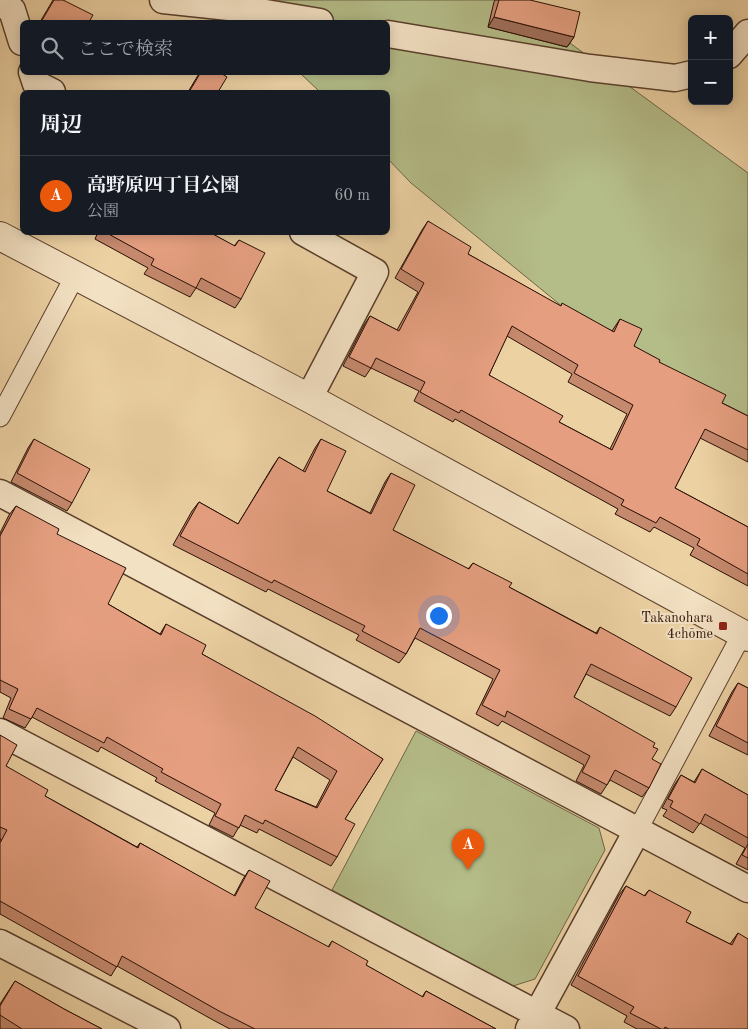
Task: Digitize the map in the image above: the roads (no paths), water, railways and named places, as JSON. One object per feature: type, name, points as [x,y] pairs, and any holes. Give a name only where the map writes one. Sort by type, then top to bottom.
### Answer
[{"type":"street","points":[[163,0],[229,7],[308,20]]},
{"type":"street","points":[[11,4],[20,35]]},
{"type":"street","points":[[733,50],[748,33]]},
{"type":"street","points":[[390,34],[590,68],[674,78],[688,75]]},
{"type":"street","points":[[33,75],[36,84],[48,90]]},
{"type":"street","points":[[309,235],[375,272],[310,398]]},
{"type":"street","points":[[0,236],[310,398],[745,635],[533,1021]]},
{"type":"street","points":[[0,417],[75,276]]},
{"type":"street","points":[[0,493],[748,888]]},
{"type":"street","points":[[0,732],[533,1021],[566,1029]]},
{"type":"street","points":[[0,943],[167,1029]]},
{"type":"place","name":"Takanohara 4chōme","points":[[723,626]]},
{"type":"place","name":"高野原四丁目公園","points":[[468,870]]}]
